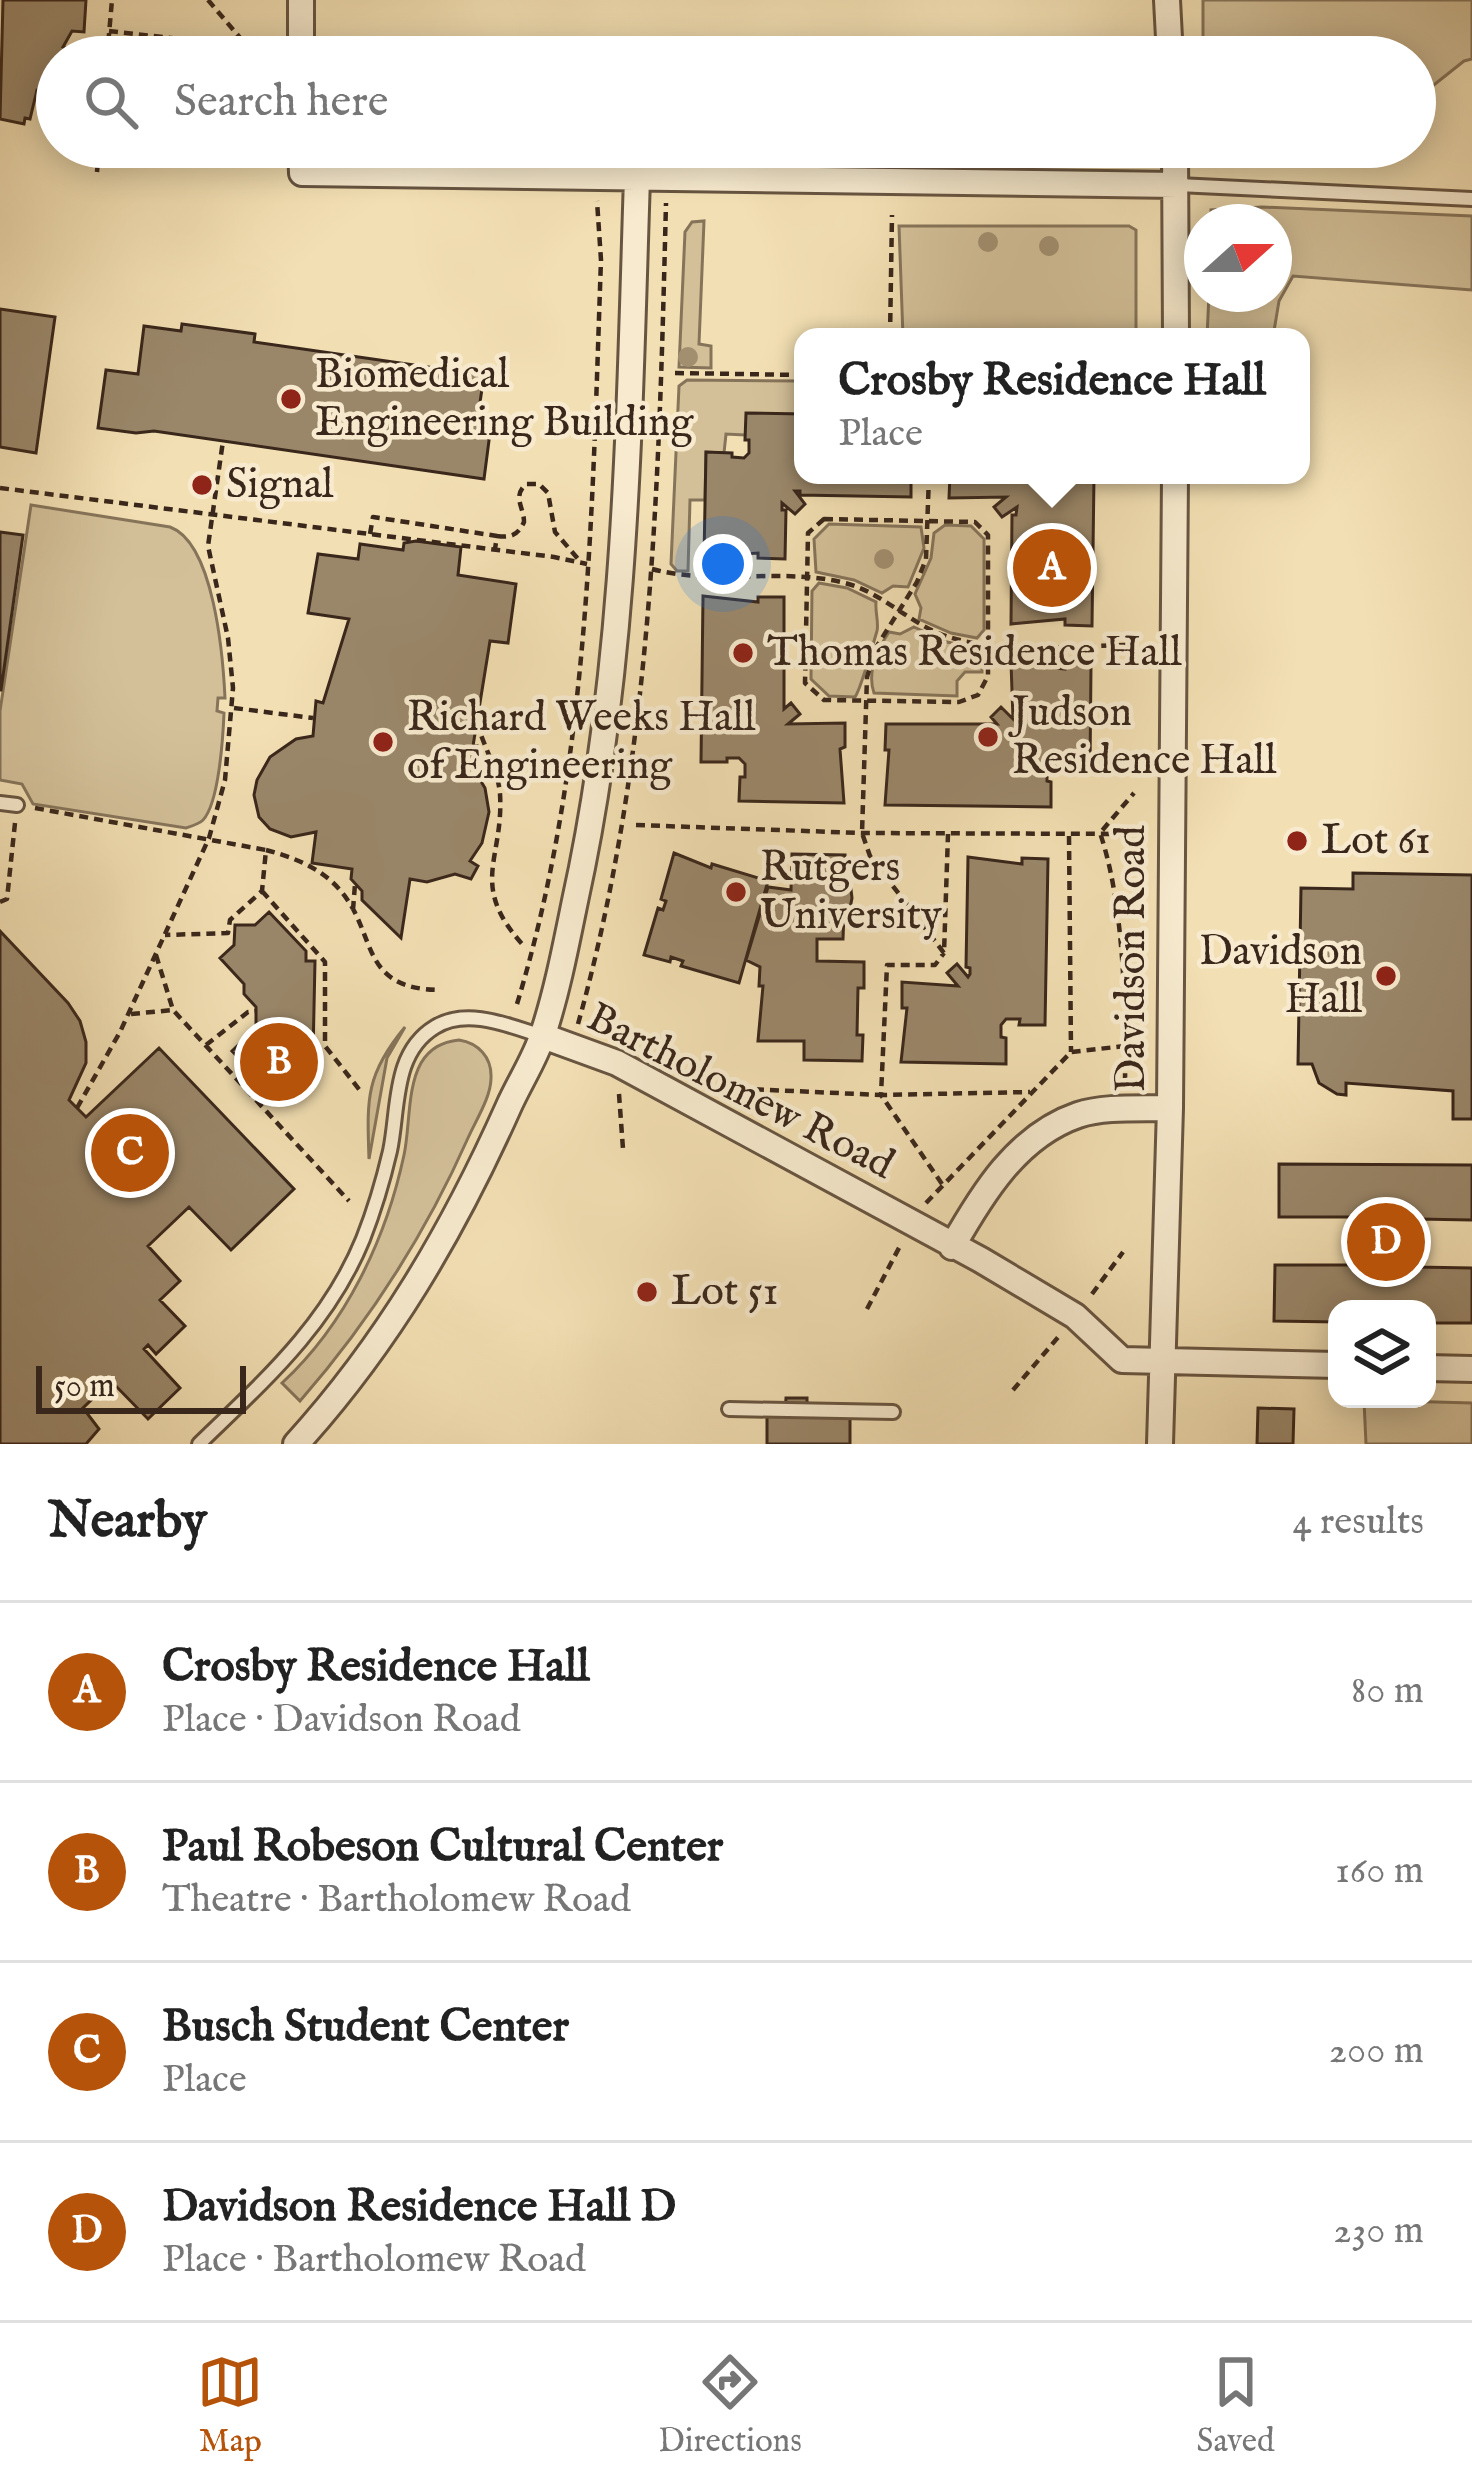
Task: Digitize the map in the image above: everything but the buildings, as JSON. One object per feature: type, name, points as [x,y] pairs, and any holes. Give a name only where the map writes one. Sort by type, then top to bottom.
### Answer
[{"type":"street","points":[[294,36],[301,0]]},
{"type":"street","points":[[1167,0],[1169,36]]},
{"type":"street","points":[[442,168],[637,178],[1177,185]]},
{"type":"street","points":[[600,177],[602,168]]},
{"type":"street","points":[[1176,168],[1176,328]]},
{"type":"street","points":[[543,1036],[591,827],[609,696],[637,178]]},
{"type":"street","name":"Davidson Road","points":[[1160,1444],[1170,1108],[1175,484]]},
{"type":"street","name":"Bartholomew Road","points":[[296,1444],[336,1400],[434,1257],[543,1036],[617,1063],[952,1247],[1075,1316],[1122,1360],[1328,1366]]},
{"type":"street","points":[[952,1247],[1003,1169],[1032,1139],[1079,1114],[1170,1108]]},
{"type":"street","points":[[1436,1368],[1472,1369]]},
{"type":"lane","points":[[1177,185],[1472,199]]},
{"type":"lane","points":[[0,803],[17,805]]},
{"type":"lane","points":[[199,1444],[298,1348],[343,1284],[379,1192],[401,1074],[411,1052],[436,1026],[453,1020],[470,1018],[543,1036]]},
{"type":"lane","points":[[729,1409],[892,1412]]},
{"type":"path","points":[[109,36],[112,0]]},
{"type":"path","points":[[208,0],[238,36]]},
{"type":"path","points":[[109,31],[152,36]]},
{"type":"path","points":[[97,168],[97,172]]},
{"type":"path","points":[[510,1026],[550,875],[565,792],[587,564],[601,260],[600,177]]},
{"type":"path","points":[[890,328],[892,215]]},
{"type":"path","points":[[675,373],[794,375]]},
{"type":"path","points":[[77,1108],[156,955],[208,838],[225,780],[234,708],[228,638],[208,546],[223,441]]},
{"type":"path","points":[[370,534],[373,517],[511,536],[521,529],[524,515],[518,495],[526,484],[539,484],[548,493],[555,532],[579,560]]},
{"type":"path","points":[[929,484],[926,559],[877,646],[867,677],[862,833],[870,856],[944,953]]},
{"type":"path","points":[[0,488],[587,564]]},
{"type":"path","points":[[824,519],[929,520],[975,522],[988,535],[985,687],[970,700],[824,700],[805,683],[808,533],[824,519]]},
{"type":"path","points":[[495,550],[497,536]]},
{"type":"path","points":[[652,569],[677,576],[807,577],[848,583],[931,630],[988,645],[1136,645]]},
{"type":"path","points":[[234,708],[313,718]]},
{"type":"path","points":[[477,722],[499,786],[491,885],[506,926],[523,945]]},
{"type":"path","points":[[1100,833],[1134,793]]},
{"type":"path","points":[[0,902],[7,899],[17,805],[208,838],[298,859],[339,889],[353,910],[370,955],[390,977],[416,990],[440,990]]},
{"type":"path","points":[[636,825],[862,833],[1135,834]]},
{"type":"path","points":[[1100,833],[1109,858],[1126,1014],[1125,1088]]},
{"type":"path","points":[[942,1184],[880,1095],[886,965],[935,965],[944,953],[948,834]]},
{"type":"path","points":[[1069,834],[1070,1052]]},
{"type":"path","points":[[165,935],[228,934],[230,920],[262,891],[266,850]]},
{"type":"path","points":[[353,910],[356,884]]},
{"type":"path","points":[[262,891],[325,962],[325,1046],[362,1093]]},
{"type":"path","points":[[156,955],[173,1010],[349,1201]]},
{"type":"path","points":[[128,1015],[173,1010]]},
{"type":"path","points":[[206,1045],[248,1012],[256,1011]]},
{"type":"path","points":[[926,1203],[1070,1052],[1125,1046]]},
{"type":"path","points":[[618,1083],[623,1149]]},
{"type":"path","points":[[725,1088],[880,1095],[1034,1092]]},
{"type":"path","points":[[867,1310],[903,1241]]},
{"type":"path","points":[[1089,1299],[1123,1252]]},
{"type":"path","points":[[1013,1390],[1064,1330]]},
{"type":"shaded area","points":[[1203,0],[1472,0],[1472,59],[1436,83],[1436,36],[1203,36]]},
{"type":"shaded area","points":[[1292,208],[1472,216],[1472,290],[1293,276]]},
{"type":"shaded area","points":[[704,221],[699,344],[711,346],[711,368],[679,367],[685,232],[692,222]]},
{"type":"shaded area","points":[[899,226],[1129,226],[1136,230],[1136,328],[903,328]]},
{"type":"shaded area","points":[[1208,312],[1277,312],[1274,328],[1207,328]]},
{"type":"shaded area","points":[[687,380],[794,381],[794,417],[745,435],[726,434],[724,453],[706,452],[705,500],[690,500],[688,571],[677,571],[671,564],[679,386]]},
{"type":"shaded area","points":[[31,505],[170,527],[185,537],[197,555],[213,603],[225,698],[218,698],[217,711],[224,713],[216,785],[208,812],[197,824],[186,828],[33,804],[22,784],[0,780],[0,711]]},
{"type":"shaded area","points":[[829,524],[921,527],[924,548],[908,587],[893,586],[882,593],[854,580],[816,572],[814,539]]},
{"type":"shaded area","points":[[945,525],[971,526],[984,539],[984,630],[977,638],[919,619],[921,608],[915,594],[931,558],[934,533]]},
{"type":"shaded area","points":[[819,583],[847,588],[876,602],[877,631],[855,697],[829,696],[811,679],[812,591]]},
{"type":"shaded area","points":[[914,627],[947,642],[977,648],[982,654],[982,672],[965,672],[957,681],[957,696],[874,693],[873,670],[889,632],[900,634]]},
{"type":"shaded area","points":[[405,1027],[387,1058],[369,1159],[371,1089],[382,1060]]},
{"type":"shaded area","points":[[459,1040],[478,1048],[489,1064],[490,1085],[482,1108],[434,1208],[394,1276],[300,1401],[282,1383],[326,1334],[374,1248],[404,1155],[416,1073],[432,1050]]},
{"type":"shaded area","points":[[1472,1403],[1472,1444],[1366,1444],[1364,1408]]},
{"type":"place","name":"Biomedical Engineering Building","points":[[291,399]]},
{"type":"place","name":"Signal","points":[[202,485]]},
{"type":"place","name":"Crosby Residence Hall","points":[[1052,568]]},
{"type":"place","name":"Thomas Residence Hall","points":[[743,653]]},
{"type":"place","name":"Judson Residence Hall","points":[[988,737]]},
{"type":"place","name":"Richard Weeks Hall of Engineering","points":[[383,742]]},
{"type":"place","name":"Lot 61","points":[[1297,841]]},
{"type":"place","name":"Rutgers University","points":[[736,892]]},
{"type":"place","name":"Davidson Hall","points":[[1386,976]]},
{"type":"place","name":"Paul Robeson Cultural Center","points":[[279,1062]]},
{"type":"place","name":"Busch Student Center","points":[[130,1153]]},
{"type":"place","name":"Davidson Residence Hall D","points":[[1386,1242]]},
{"type":"place","name":"Lot 51","points":[[647,1292]]}]
